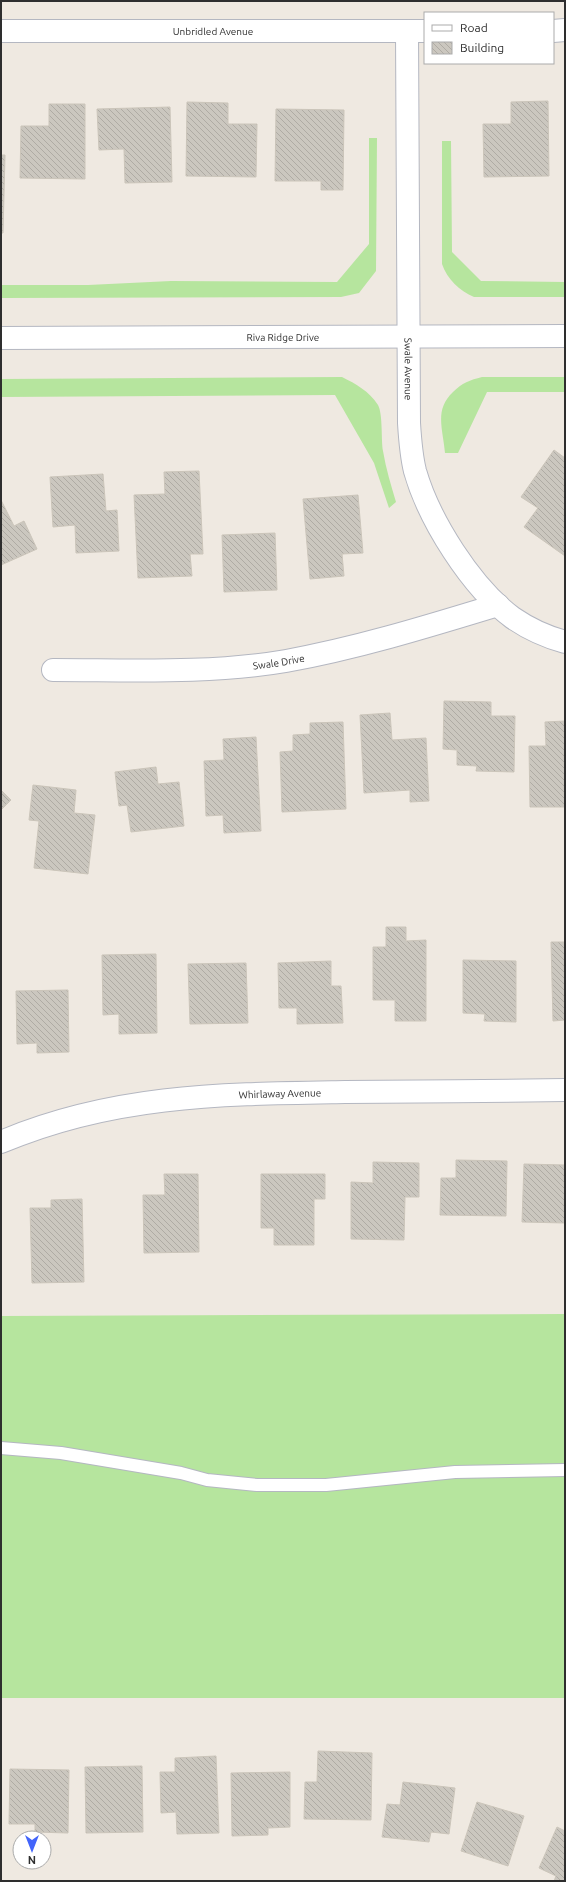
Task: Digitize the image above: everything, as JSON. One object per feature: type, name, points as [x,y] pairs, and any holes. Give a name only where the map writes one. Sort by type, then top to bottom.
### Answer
[{"type":"street","name":"Unbridled Avenue","points":[[1,30],[416,31]]},
{"type":"street","points":[[554,30],[565,30]]},
{"type":"street","name":"Swale Avenue","points":[[416,31],[408,337],[409,423],[411,452],[421,489],[445,537],[461,562],[498,605],[539,633],[565,642]]},
{"type":"street","name":"Riva Ridge Drive","points":[[1,338],[565,336]]},
{"type":"street","name":"Swale Drive","points":[[53,670],[177,670],[226,668],[286,661],[385,637],[498,605]]},
{"type":"street","name":"Whirlaway Avenue","points":[[1,1142],[73,1117],[106,1108],[161,1100],[270,1094],[565,1090]]},
{"type":"lane","points":[[1,1448],[61,1454],[146,1467],[207,1480],[257,1485],[326,1485],[455,1472],[565,1470]]},
{"type":"green space","points":[[369,138],[377,138],[376,271],[359,293],[341,297],[1,298],[1,285],[88,285],[171,281],[337,282],[369,244]]},
{"type":"green space","points":[[442,141],[451,141],[452,252],[481,281],[565,282],[565,297],[474,297],[459,288],[447,275],[442,264]]},
{"type":"green space","points":[[342,377],[366,392],[380,409],[383,451],[396,502],[389,508],[374,463],[335,395],[1,397],[1,379]]},
{"type":"green space","points":[[482,377],[565,377],[565,392],[487,392],[458,453],[445,453],[441,420],[443,406],[447,399],[460,386]]},
{"type":"green space","points":[[565,1314],[565,1698],[1,1698],[1,1316]]},
{"type":"building","points":[[548,101],[549,176],[484,177],[483,124],[511,124],[511,102]]},
{"type":"building","points":[[187,102],[228,103],[228,124],[257,124],[256,177],[186,176]]},
{"type":"building","points":[[49,104],[85,104],[85,179],[20,178],[21,126],[49,126]]},
{"type":"building","points":[[170,107],[172,182],[125,183],[124,149],[99,150],[97,109]]},
{"type":"building","points":[[276,109],[344,110],[343,190],[321,190],[321,181],[275,181]]},
{"type":"building","points":[[1,155],[5,155],[3,233],[1,233]]},
{"type":"building","points":[[554,450],[565,458],[565,556],[524,527],[538,508],[521,497]]},
{"type":"building","points":[[199,471],[203,554],[190,554],[192,576],[138,578],[134,495],[165,494],[164,472]]},
{"type":"building","points":[[103,474],[106,511],[117,510],[119,551],[76,553],[75,525],[53,527],[50,477]]},
{"type":"building","points":[[358,495],[363,553],[342,554],[344,576],[310,579],[303,499]]},
{"type":"building","points":[[1,500],[14,526],[24,521],[37,549],[1,565]]},
{"type":"building","points":[[275,533],[277,590],[224,592],[222,535]]},
{"type":"building","points":[[444,701],[491,702],[491,716],[515,716],[514,772],[476,771],[477,766],[457,765],[457,750],[443,749]]},
{"type":"building","points":[[390,713],[392,740],[426,738],[429,801],[410,802],[410,790],[364,793],[360,715]]},
{"type":"building","points":[[565,721],[565,807],[530,807],[529,746],[546,746],[545,722]]},
{"type":"building","points":[[343,722],[346,809],[282,812],[280,752],[293,751],[293,735],[310,734],[310,723]]},
{"type":"building","points":[[256,737],[261,831],[224,833],[223,815],[206,816],[204,761],[224,760],[223,739]]},
{"type":"building","points":[[156,767],[158,784],[179,782],[184,826],[131,832],[127,805],[119,806],[115,772]]},
{"type":"building","points":[[33,785],[76,790],[74,813],[95,815],[88,874],[34,868],[39,821],[29,820]]},
{"type":"building","points":[[1,790],[11,800],[1,810]]},
{"type":"building","points":[[386,927],[406,927],[406,941],[426,940],[426,1021],[395,1021],[395,1000],[373,1000],[373,947],[386,947]]},
{"type":"building","points":[[551,942],[565,942],[565,1020],[553,1021]]},
{"type":"building","points":[[156,954],[157,1033],[119,1034],[119,1014],[103,1015],[102,955]]},
{"type":"building","points":[[463,960],[516,961],[516,1022],[484,1021],[485,1014],[463,1013]]},
{"type":"building","points":[[331,961],[331,986],[341,986],[343,1023],[297,1024],[297,1008],[279,1008],[278,963]]},
{"type":"building","points":[[246,963],[248,1023],[190,1024],[188,964]]},
{"type":"building","points":[[68,990],[69,1052],[37,1053],[37,1043],[17,1044],[16,991]]},
{"type":"building","points":[[456,1160],[507,1161],[506,1216],[440,1215],[441,1178],[456,1178]]},
{"type":"building","points":[[373,1162],[419,1163],[419,1197],[405,1197],[404,1240],[351,1239],[351,1182],[373,1183]]},
{"type":"building","points":[[524,1164],[565,1165],[565,1223],[522,1222]]},
{"type":"building","points":[[164,1174],[198,1174],[199,1252],[144,1253],[143,1195],[165,1195]]},
{"type":"building","points":[[261,1174],[325,1174],[325,1199],[314,1199],[314,1245],[274,1245],[274,1228],[261,1228]]},
{"type":"building","points":[[82,1199],[84,1282],[32,1283],[30,1208],[51,1208],[51,1200]]},
{"type":"building","points":[[318,1751],[372,1753],[371,1820],[304,1819],[305,1782],[317,1782]]},
{"type":"building","points":[[216,1756],[219,1833],[177,1834],[176,1812],[161,1813],[160,1772],[175,1772],[175,1758]]},
{"type":"building","points":[[142,1766],[143,1832],[86,1833],[85,1767]]},
{"type":"building","points":[[10,1769],[69,1770],[68,1833],[52,1833],[52,1830],[35,1830],[35,1824],[9,1824]]},
{"type":"building","points":[[290,1772],[290,1827],[268,1828],[268,1835],[232,1836],[231,1773]]},
{"type":"building","points":[[403,1782],[455,1788],[449,1834],[431,1832],[429,1842],[382,1837],[387,1804],[400,1805]]},
{"type":"building","points":[[477,1802],[524,1816],[508,1866],[461,1851]]},
{"type":"building","points":[[557,1827],[565,1831],[565,1881],[554,1881],[556,1876],[539,1868]]}]
